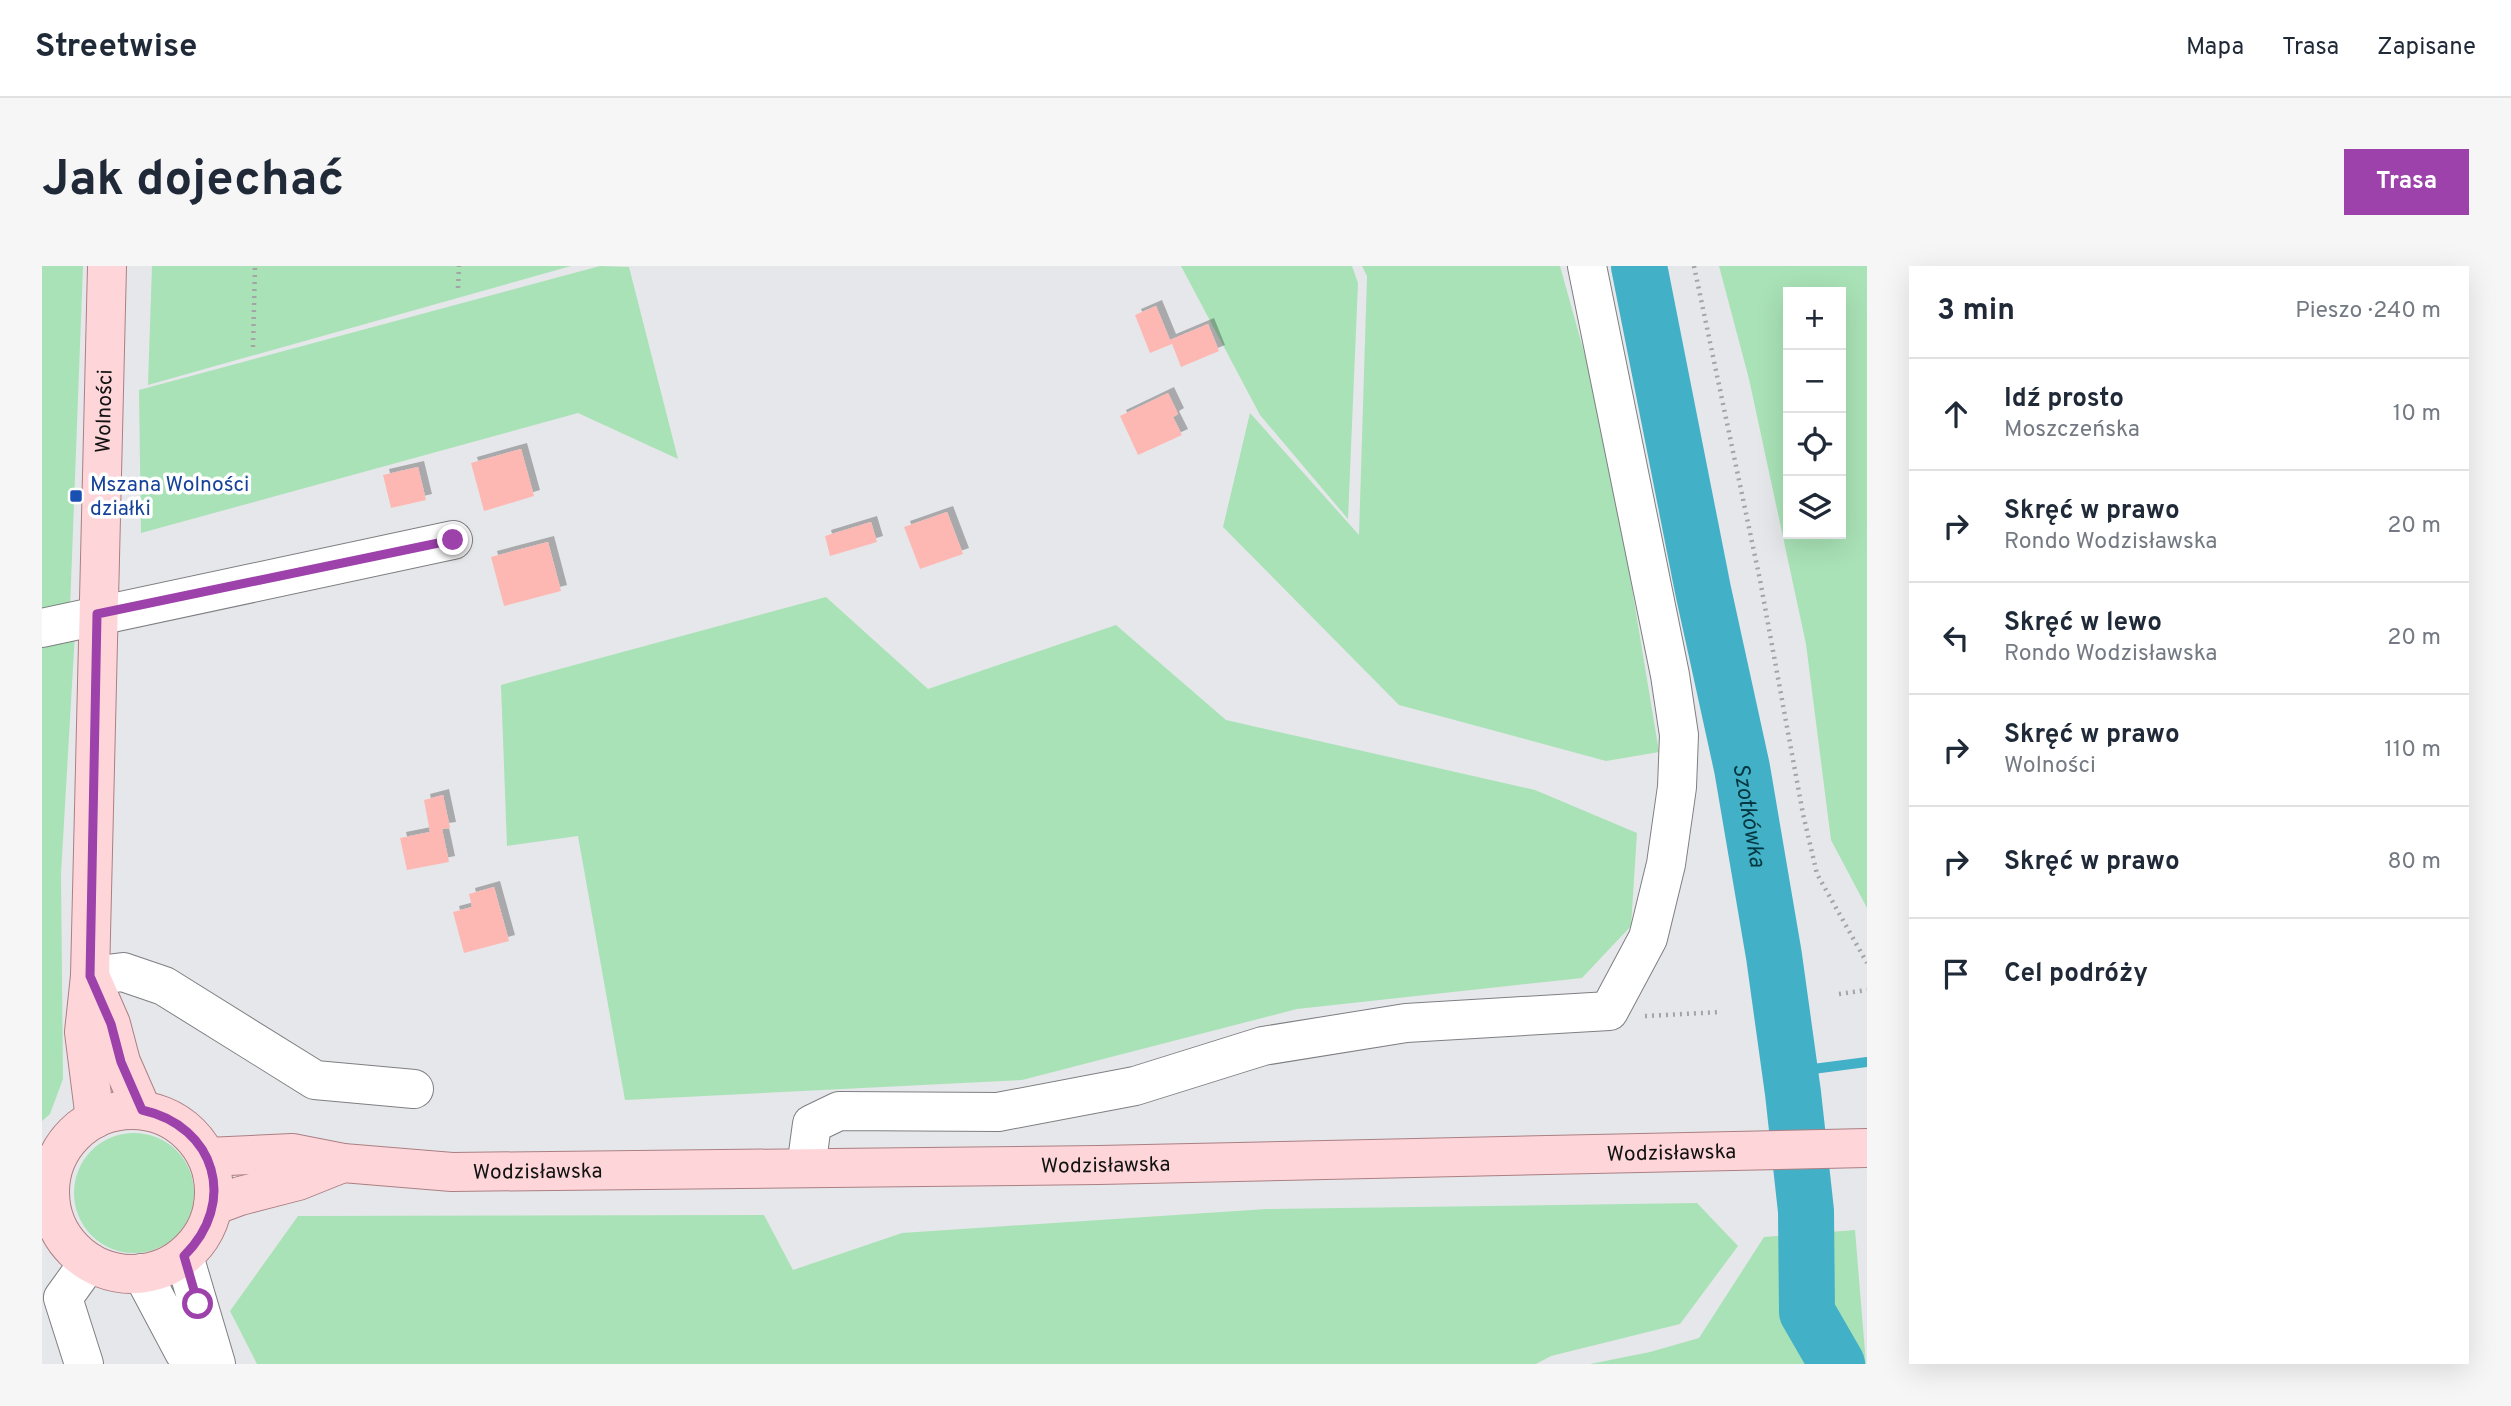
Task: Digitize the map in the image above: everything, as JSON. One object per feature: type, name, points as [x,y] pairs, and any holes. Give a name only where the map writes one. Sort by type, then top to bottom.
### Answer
[{"type":"main road","name":"Wolności","points":[[95,1119],[84,1032],[90,976],[107,266]]},
{"type":"main road","name":"Wolności","points":[[90,976],[111,1024],[121,1062],[142,1110]]},
{"type":"main road","points":[[142,1110],[176,1122],[194,1138],[207,1157],[214,1181],[213,1206],[206,1228],[184,1256],[164,1267],[142,1273],[115,1272],[89,1262],[64,1236],[48,1212],[48,1166],[84,1126],[95,1119],[118,1111],[142,1110]]},
{"type":"main road","name":"Wodzisławska","points":[[207,1157],[292,1153],[343,1163],[452,1172],[1099,1165],[1867,1148]]},
{"type":"main road","name":"Wodzisławska","points":[[213,1206],[298,1181],[343,1163]]},
{"type":"street","points":[[806,1168],[812,1124],[839,1111],[998,1112],[1135,1086],[1264,1046],[1406,1023],[1609,1011],[1648,938],[1666,864],[1676,787],[1679,735],[1670,675],[1587,266]]},
{"type":"street","points":[[42,628],[97,614],[453,540]]},
{"type":"street","points":[[90,976],[122,972],[164,986],[315,1080],[414,1089]]},
{"type":"street","points":[[184,1256],[216,1364]]},
{"type":"street","points":[[84,1364],[63,1298],[89,1262]]},
{"type":"street","points":[[142,1273],[184,1353],[195,1364]]},
{"type":"path","points":[[253,347],[255,266]]},
{"type":"path","points":[[458,288],[459,266]]},
{"type":"path","points":[[1694,266],[1760,580],[1803,814],[1817,874],[1867,963]]},
{"type":"path","points":[[1839,994],[1867,990]]},
{"type":"path","points":[[1609,1011],[1652,1017],[1721,1012]]},
{"type":"green space","points":[[42,266],[83,266],[70,609],[42,616]]},
{"type":"green space","points":[[152,266],[571,266],[148,385]]},
{"type":"green space","points":[[600,266],[629,267],[678,459],[578,413],[141,533],[139,390]]},
{"type":"green space","points":[[1181,266],[1352,266],[1358,283],[1348,519],[1260,415]]},
{"type":"green space","points":[[1362,266],[1560,266],[1606,431],[1659,752],[1606,761],[1399,705],[1223,527],[1250,413],[1359,535],[1367,276]]},
{"type":"green space","points":[[1719,266],[1867,266],[1867,908],[1831,840],[1806,644],[1783,539],[1846,539],[1846,287],[1783,287],[1783,537],[1749,379]]},
{"type":"green space","points":[[826,597],[928,689],[1116,625],[1226,720],[1535,790],[1637,833],[1631,926],[1582,978],[1297,1009],[1022,1080],[625,1100],[578,836],[507,846],[501,685]]},
{"type":"green space","points":[[75,633],[61,874],[63,1079],[50,1114],[42,1121],[42,641]]},
{"type":"green space","points":[[134,1133],[157,1137],[177,1150],[190,1170],[194,1193],[190,1216],[177,1236],[157,1249],[134,1253],[111,1249],[91,1236],[78,1216],[74,1193],[78,1170],[91,1150],[111,1137]]},
{"type":"green space","points":[[1697,1203],[1738,1246],[1680,1324],[1551,1356],[1536,1364],[257,1364],[230,1311],[298,1216],[764,1215],[793,1270],[902,1233],[1267,1209]]},
{"type":"green space","points":[[1855,1230],[1866,1364],[1590,1364],[1650,1352],[1699,1338],[1764,1237]]},
{"type":"building","points":[[1156,306],[1170,340],[1208,324],[1219,351],[1181,367],[1172,344],[1150,353],[1135,315]]},
{"type":"building","points":[[1168,393],[1178,414],[1173,417],[1182,435],[1138,455],[1120,416]]},
{"type":"building","points":[[521,449],[534,496],[484,511],[471,463]]},
{"type":"building","points":[[418,467],[426,500],[391,508],[383,475]]},
{"type":"building","points":[[947,512],[963,554],[920,569],[904,527]]},
{"type":"building","points":[[871,522],[877,542],[830,556],[825,536]]},
{"type":"building","points":[[548,542],[561,591],[504,606],[491,557]]},
{"type":"building","points":[[443,795],[450,828],[442,829],[449,862],[407,870],[400,838],[430,832],[424,800]]},
{"type":"building","points":[[494,887],[509,941],[464,953],[453,912],[472,907],[469,894]]},
{"type":"waterway","name":"Szotkówka","points":[[1639,266],[1703,590],[1742,768],[1774,956],[1806,1211],[1807,1312],[1837,1364]]},
{"type":"waterway","points":[[1790,1072],[1867,1062]]},
{"type":"place","name":"Mszana Wolności działki","points":[[76,496]]},
{"type":"route","points":[[198,1304],[184,1256],[200,1238],[210,1217],[215,1194],[211,1169],[201,1147],[185,1129],[165,1117],[142,1110],[121,1062],[111,1024],[90,976],[97,614],[453,540]]}]
